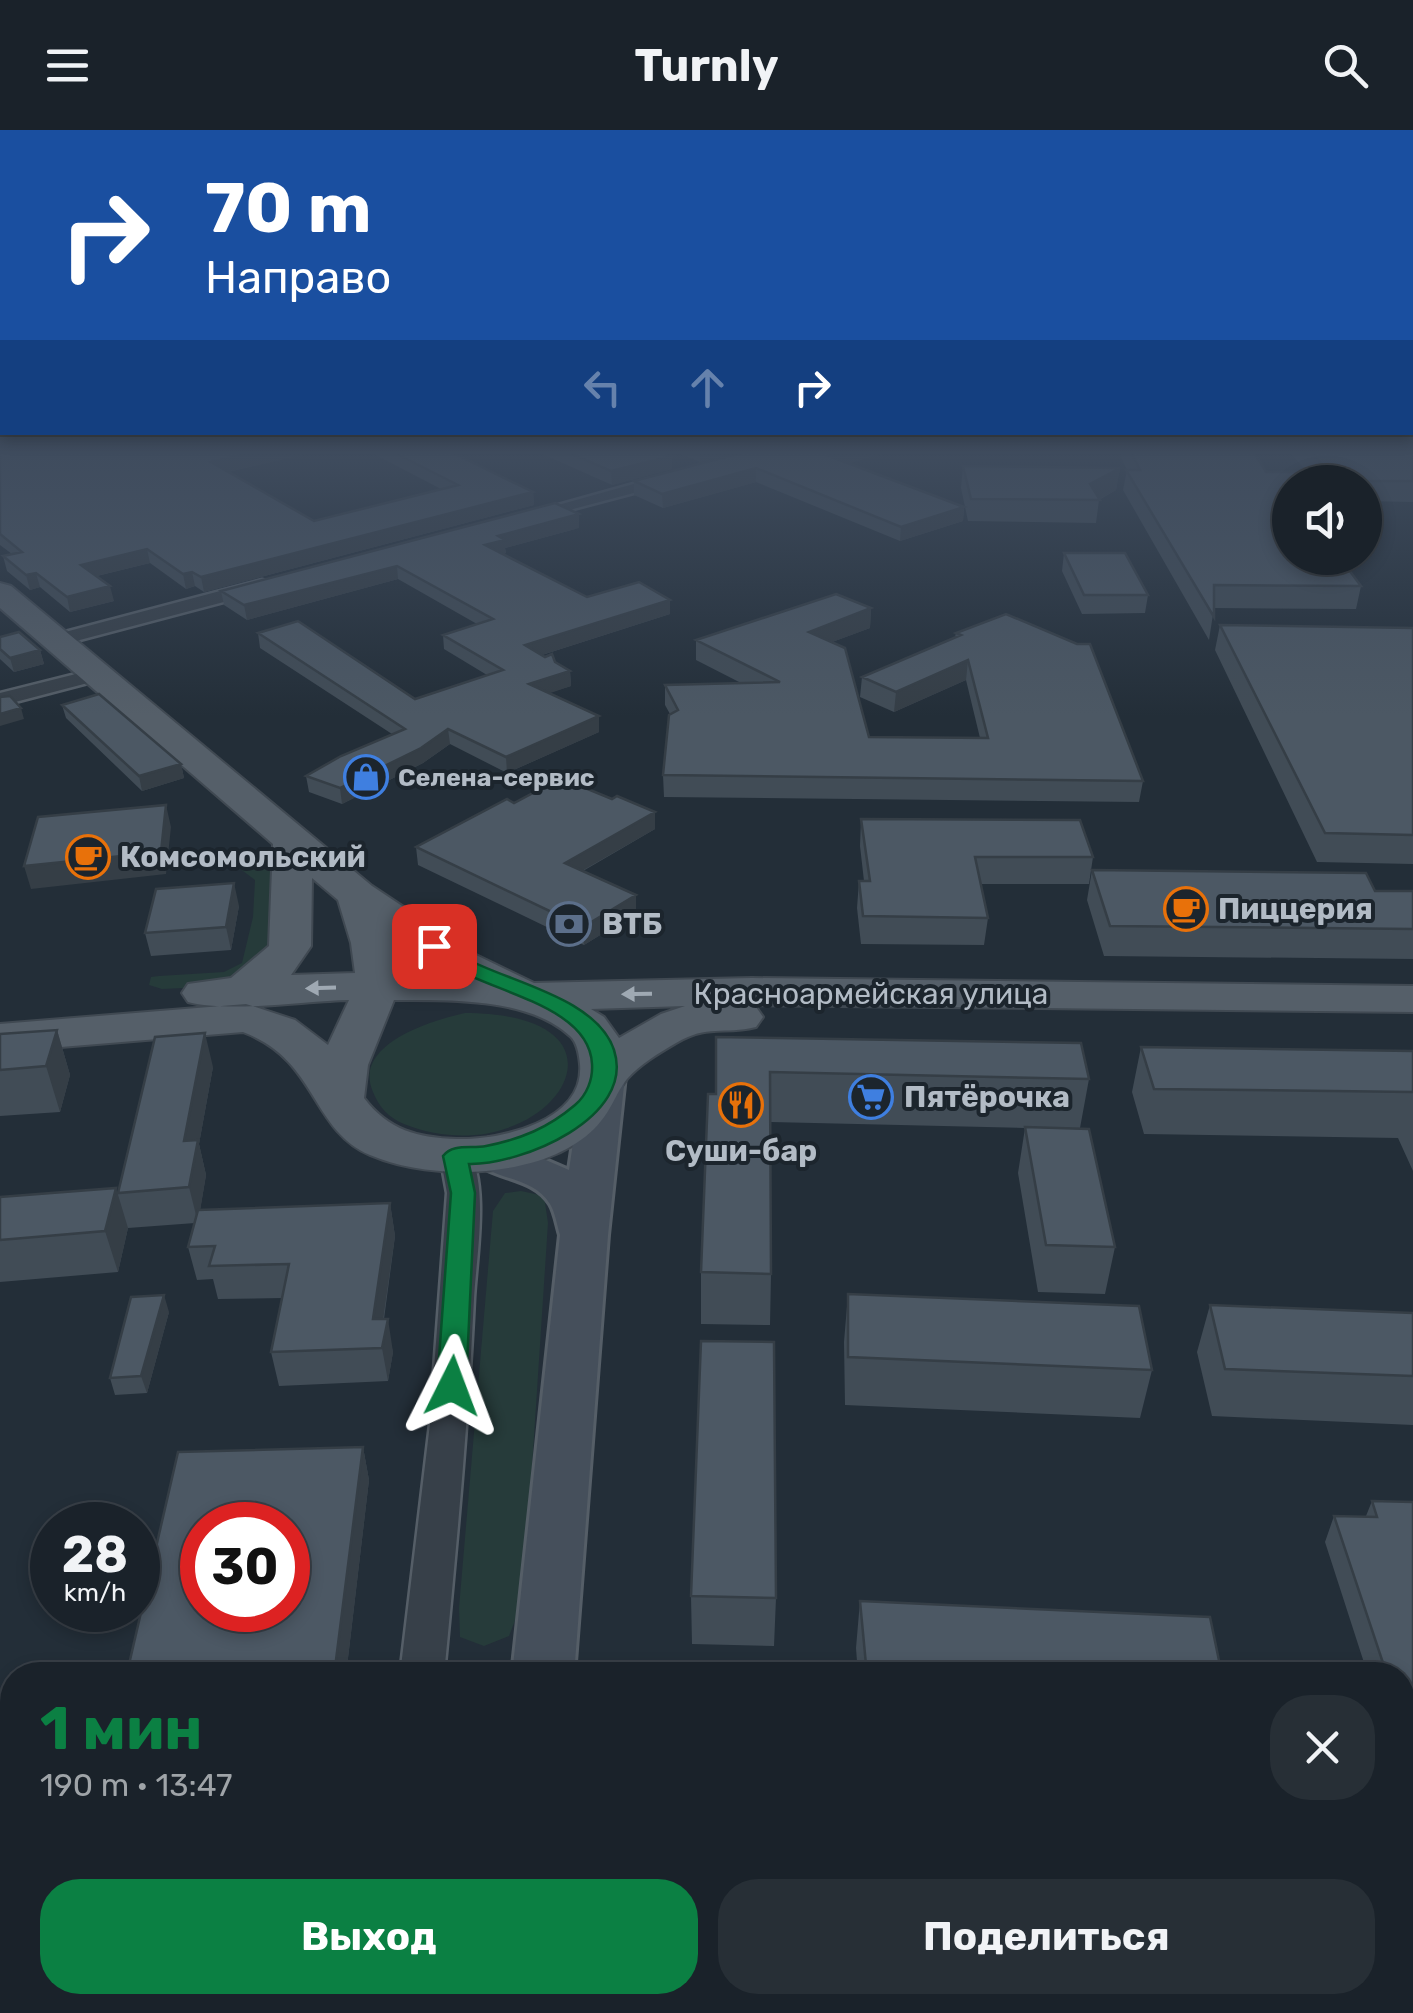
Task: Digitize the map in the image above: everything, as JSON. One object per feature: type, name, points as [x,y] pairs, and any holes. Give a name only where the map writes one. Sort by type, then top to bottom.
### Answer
[{"type":"main road","name":"Красноармейская улица","points":[[2,596],[356,895],[508,994],[752,991],[1413,999]]},
{"type":"main road","points":[[244,1004],[290,946],[293,844]]},
{"type":"main road","points":[[340,1100],[338,1073],[376,986],[378,967],[356,895]]},
{"type":"main road","points":[[0,1038],[376,986],[508,994],[562,1008],[588,1026],[603,1050],[604,1076],[584,1235],[544,1662]]},
{"type":"main road","points":[[350,1047],[375,1024],[408,1007],[447,996],[508,994]]},
{"type":"main road","points":[[0,1007],[244,1004],[307,1050],[357,1125],[388,1144],[430,1155],[472,1154],[523,1146],[562,1128],[591,1104],[604,1076]]},
{"type":"main road","name":"Красноармейская улица","points":[[604,1076],[647,1041],[699,1016],[1413,1026]]},
{"type":"main road","points":[[472,1154],[546,1175],[570,1194],[584,1235]]},
{"type":"street","points":[[57,640],[290,579]]},
{"type":"street","points":[[0,700],[96,675]]},
{"type":"street","points":[[423,1662],[450,1405],[463,1193],[472,1154]]},
{"type":"green space","points":[[269,850],[277,858],[270,947],[223,986],[162,989],[149,985],[151,977],[224,972],[242,963],[253,917],[255,880],[235,865],[236,860],[252,852]]},
{"type":"green space","points":[[465,1013],[524,1020],[557,1039],[568,1063],[560,1090],[536,1114],[500,1130],[455,1135],[394,1119],[373,1092],[370,1075],[374,1060],[384,1048],[416,1028]]},
{"type":"green space","points":[[521,1191],[544,1196],[548,1223],[526,1558],[519,1610],[509,1636],[484,1646],[460,1637],[459,1608],[493,1211],[505,1193]]},
{"type":"building","points":[[7,540],[346,540],[201,577],[192,572],[183,574],[147,549],[81,565],[110,586],[67,597],[36,573],[26,575],[3,556],[22,552]]},
{"type":"building","points":[[415,540],[505,540],[485,545],[587,597],[639,582],[670,600],[525,645],[545,657],[552,654],[555,662],[570,671],[529,684],[599,716],[506,757],[448,729],[421,748],[340,788],[306,776],[341,756],[405,729],[258,633],[298,621],[415,699],[503,670],[443,635],[493,619],[397,566],[244,605],[221,591]]},
{"type":"building","points":[[1168,540],[1272,540],[1272,575],[1353,575],[1361,586],[1214,585],[1214,617]]},
{"type":"building","points":[[1064,553],[1125,553],[1148,595],[1084,595]]},
{"type":"building","points":[[836,594],[871,608],[809,632],[845,648],[869,737],[988,738],[968,660],[896,692],[862,677],[1006,614],[1077,644],[1090,644],[1143,781],[663,775],[669,715],[678,710],[665,685],[780,682],[696,640]]},
{"type":"building","points":[[1220,625],[1413,628],[1413,835],[1325,833]]},
{"type":"building","points":[[19,632],[40,650],[10,658],[0,649],[0,637]]},
{"type":"building","points":[[99,694],[181,764],[139,776],[62,705]]},
{"type":"building","points":[[10,696],[21,708],[0,714],[0,697]]},
{"type":"building","points":[[561,778],[655,812],[565,863],[636,895],[583,927],[416,847],[507,799],[514,803]]},
{"type":"building","points":[[166,805],[161,852],[24,866],[38,817]]},
{"type":"building","points":[[861,819],[1080,820],[1093,857],[975,857],[988,918],[863,916],[859,881],[870,881]]},
{"type":"building","points":[[1092,870],[1366,873],[1375,891],[1413,891],[1413,929],[1110,926]]},
{"type":"building","points":[[234,883],[226,927],[145,933],[156,889]]},
{"type":"building","points":[[57,1030],[46,1066],[0,1070],[0,1034]]},
{"type":"building","points":[[205,1033],[184,1141],[198,1140],[189,1187],[118,1193],[155,1037]]},
{"type":"building","points":[[716,1037],[1081,1043],[1089,1079],[770,1072],[771,1274],[701,1272],[708,1094],[716,1094]]},
{"type":"building","points":[[1141,1047],[1413,1051],[1413,1092],[1154,1089]]},
{"type":"building","points":[[1025,1127],[1089,1129],[1115,1247],[1046,1245]]},
{"type":"building","points":[[116,1188],[105,1231],[0,1240],[0,1197]]},
{"type":"building","points":[[390,1203],[373,1319],[388,1319],[382,1348],[271,1352],[289,1264],[209,1266],[215,1246],[188,1247],[198,1210]]},
{"type":"building","points":[[848,1294],[1139,1306],[1152,1370],[848,1357]]},
{"type":"building","points":[[164,1295],[141,1376],[110,1378],[131,1297]]},
{"type":"building","points":[[1210,1305],[1413,1313],[1413,1376],[1225,1369]]},
{"type":"building","points":[[701,1341],[774,1342],[776,1598],[691,1596]]},
{"type":"building","points":[[363,1447],[336,1662],[130,1662],[136,1632],[160,1632],[160,1530],[178,1452]]},
{"type":"building","points":[[1372,1501],[1413,1502],[1413,1662],[1383,1662],[1334,1516],[1377,1517]]},
{"type":"building","points":[[860,1601],[1210,1617],[1219,1662],[866,1662]]},
{"type":"place","name":"Селена-сервис","points":[[366,777]]},
{"type":"place","name":"Комсомольский","points":[[88,857]]},
{"type":"place","name":"Пиццерия","points":[[1186,909]]},
{"type":"place","name":"ВТБ","points":[[569,924]]},
{"type":"place","name":"Пятёрочка","points":[[871,1097]]},
{"type":"place","name":"Суши-бар","points":[[741,1105]]},
{"type":"route","points":[[434,946],[459,964],[562,1008],[588,1026],[603,1050],[604,1076],[591,1104],[562,1128],[523,1146],[477,1156],[456,1156],[463,1193],[452,1386]]}]
